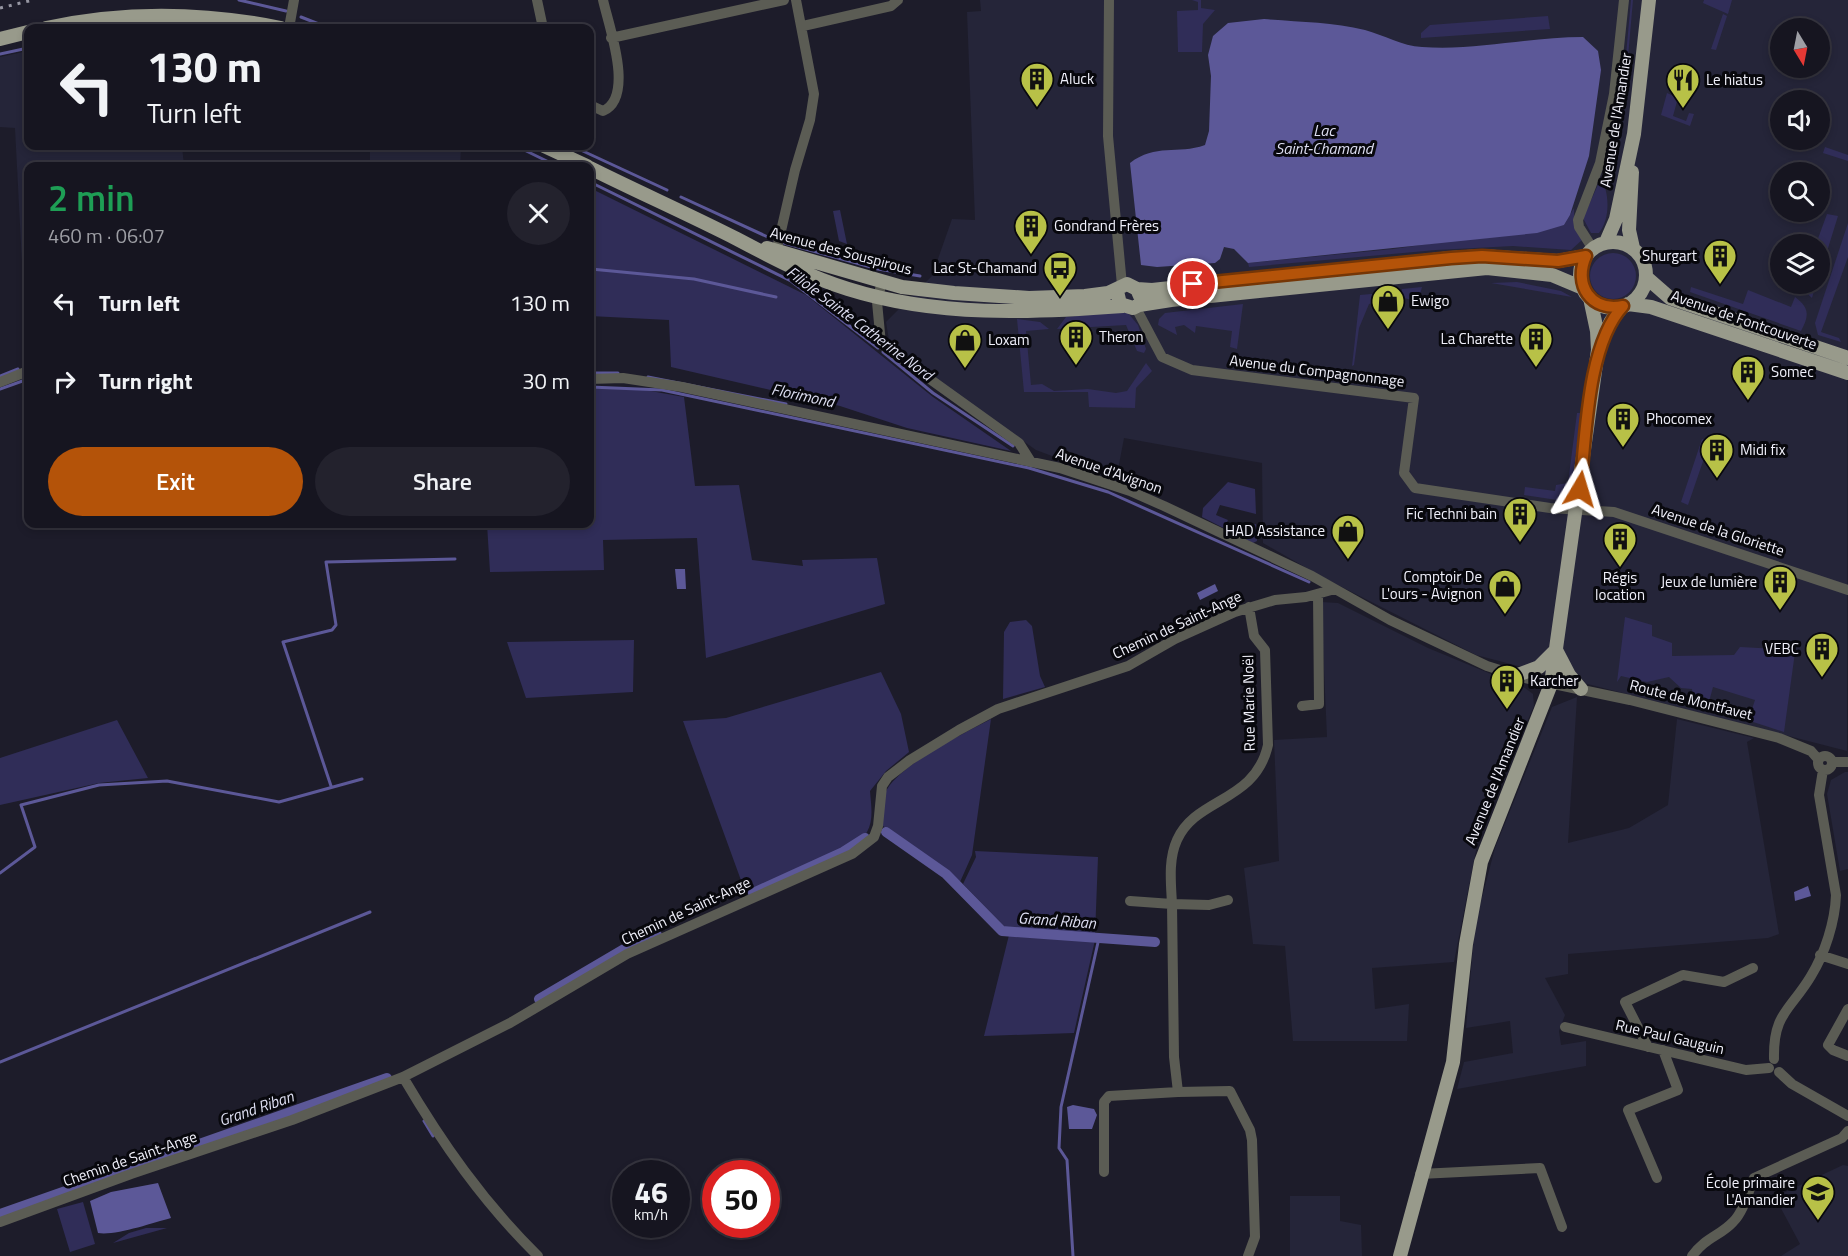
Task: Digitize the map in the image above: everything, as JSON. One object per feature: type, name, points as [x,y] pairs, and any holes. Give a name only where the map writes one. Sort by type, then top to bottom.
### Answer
[{"type":"main road","name":"Avenue de l'Amandier","points":[[1606,242],[1616,219],[1634,134],[1649,0]]},
{"type":"main road","points":[[69,24],[109,17],[157,15],[223,18],[258,24]]},
{"type":"main road","points":[[0,39],[24,33]]},
{"type":"main road","points":[[1633,248],[1629,220],[1634,134]]},
{"type":"main road","name":"Avenue des Souspirous","points":[[552,150],[578,162]]},
{"type":"main road","name":"Avenue des Souspirous","points":[[594,170],[825,281],[878,297],[993,312],[1132,306],[1479,268],[1552,274],[1587,293]]},
{"type":"main road","points":[[1137,289],[1141,297],[1132,306],[1116,298],[1120,288],[1137,289],[1152,290],[1451,258],[1482,256],[1558,261],[1589,252],[1606,242],[1625,244],[1633,248],[1644,261],[1646,277],[1641,293],[1625,305],[1606,307],[1587,293],[1580,277],[1589,252]]},
{"type":"main road","name":"Avenue des Souspirous","points":[[776,256],[912,288],[989,296],[1079,296],[1120,288]]},
{"type":"main road","name":"Avenue de Fontcouverte","points":[[1646,277],[1670,298],[1848,358]]},
{"type":"main road","name":"Avenue de l'Amandier","points":[[1400,1256],[1420,1174],[1453,1062],[1466,944],[1481,862],[1551,684],[1598,350],[1598,331],[1587,293]]},
{"type":"main road","name":"Avenue de l'Amandier","points":[[1598,350],[1611,321],[1625,305]]},
{"type":"main road","name":"Avenue de Fontcouverte","points":[[1625,305],[1651,307],[1848,373]]},
{"type":"main road","points":[[1515,676],[1539,667],[1556,650],[1569,675],[1581,689]]},
{"type":"street","points":[[290,24],[294,0]]},
{"type":"street","points":[[537,0],[542,24]]},
{"type":"street","points":[[594,107],[603,111],[612,107],[618,97],[620,82],[603,0]]},
{"type":"street","points":[[611,38],[784,0]]},
{"type":"street","points":[[776,256],[795,170],[810,120],[814,94],[803,26],[796,0]]},
{"type":"street","points":[[803,26],[891,6],[898,0]]},
{"type":"street","points":[[1109,0],[1108,136],[1120,288]]},
{"type":"street","points":[[1589,252],[1578,220],[1600,163],[1614,94],[1624,0]]},
{"type":"street","points":[[882,281],[878,297],[881,344],[1019,443],[1031,462]]},
{"type":"street","name":"Avenue du Compagnonnage","points":[[1132,306],[1162,357],[1192,370],[1413,398],[1404,473],[1415,488],[1550,508],[1577,509]]},
{"type":"street","points":[[0,382],[24,373]]},
{"type":"street","name":"Avenue d'Avignon","points":[[594,379],[622,378],[672,386],[1060,468],[1130,491],[1335,589],[1439,645],[1515,676],[1551,684]]},
{"type":"street","name":"Avenue de la Gloriette","points":[[1577,509],[1614,512],[1848,590]]},
{"type":"street","name":"Chemin de Saint-Ange","points":[[0,1222],[131,1174],[292,1120],[403,1077],[510,1023],[627,954],[852,854],[874,837],[878,826],[882,786],[888,777],[910,760],[998,709],[1128,666],[1175,639],[1249,608],[1275,600],[1318,594],[1335,589]]},
{"type":"street","points":[[1302,706],[1319,705],[1318,594]]},
{"type":"street","name":"Rue Marie Noël","points":[[1178,1092],[1174,1058],[1171,864],[1177,839],[1188,824],[1244,787],[1258,772],[1265,758],[1268,745],[1265,650],[1254,636],[1249,608]]},
{"type":"street","name":"Route de Montfavet","points":[[1551,684],[1581,689],[1779,738],[1811,751],[1820,765]]},
{"type":"street","points":[[1848,762],[1833,762],[1826,755],[1820,765],[1819,795],[1836,895],[1833,918],[1812,975],[1777,1023],[1774,1066],[1792,1084],[1848,1116]]},
{"type":"street","points":[[1130,900],[1209,905],[1228,900]]},
{"type":"street","points":[[1820,955],[1848,964]]},
{"type":"street","points":[[1648,1047],[1625,1002],[1683,975],[1724,982],[1753,968]]},
{"type":"street","points":[[1848,1009],[1828,1045],[1833,1050],[1848,1056]]},
{"type":"street","name":"Rue Paul Gauguin","points":[[1565,1027],[1746,1070],[1774,1066]]},
{"type":"street","points":[[1658,1178],[1628,1110],[1678,1090],[1663,1050]]},
{"type":"street","points":[[403,1077],[440,1140],[503,1221],[538,1256]]},
{"type":"street","points":[[1104,1172],[1104,1102],[1109,1096],[1230,1091],[1250,1130],[1255,1237],[1248,1256]]},
{"type":"street","points":[[1692,1256],[1701,1244],[1731,1225],[1737,1218],[1754,1178],[1842,1138],[1848,1131]]},
{"type":"street","points":[[1420,1174],[1540,1168],[1562,1227]]},
{"type":"shaded area","points":[[980,0],[1848,0],[1847,751],[1476,655],[1324,578],[1263,543],[1262,463],[1124,438],[1116,480],[1036,450],[902,356],[889,340],[886,322],[932,276],[952,219],[975,220],[967,12],[981,11]]},
{"type":"shaded area","points":[[1192,0],[1201,0],[1201,8],[1215,10],[1203,24],[1202,52],[1178,52],[1177,11],[1198,10],[1198,2]]},
{"type":"shaded area","points":[[1631,0],[1633,0],[1623,114],[1615,118],[1626,55]]},
{"type":"shaded area","points":[[1704,0],[1732,0],[1728,14],[1703,3]]},
{"type":"shaded area","points":[[1723,14],[1727,16],[1716,50],[1711,49]]},
{"type":"shaded area","points":[[1548,16],[1550,29],[1421,38],[1421,33],[1430,25]]},
{"type":"shaded area","points":[[24,52],[24,150],[182,150],[184,162],[24,162],[24,263],[22,263],[15,128],[0,127],[0,57]]},
{"type":"shaded area","points":[[1667,93],[1678,98],[1673,116],[1686,121],[1689,113],[1694,114],[1690,126],[1661,115]]},
{"type":"shaded area","points":[[1830,149],[1848,155],[1848,161],[1823,153],[1824,150]]},
{"type":"shaded area","points":[[370,150],[461,150],[460,162],[370,162]]},
{"type":"shaded area","points":[[1601,178],[1606,191],[1607,214],[1599,233],[1591,233],[1583,218]]},
{"type":"shaded area","points":[[594,190],[806,295],[933,397],[1011,451],[907,428],[840,406],[671,367],[669,320],[594,316]]},
{"type":"shaded area","points":[[1574,208],[1574,226],[1582,240],[1571,250],[1513,246],[1436,250],[1249,267],[1248,263],[1393,249],[1564,225]]},
{"type":"shaded area","points":[[840,210],[847,244],[839,241],[833,211]]},
{"type":"shaded area","points":[[1830,215],[1838,216],[1830,242],[1830,234],[1820,234],[1824,222],[1830,222]]},
{"type":"shaded area","points":[[1848,223],[1848,257],[1821,332],[1839,338],[1841,342],[1818,335],[1815,323],[1825,294],[1830,294],[1830,278]]},
{"type":"shaded area","points":[[1613,253],[1629,260],[1636,276],[1629,292],[1613,299],[1597,292],[1590,276],[1597,260]]},
{"type":"shaded area","points":[[1517,282],[1561,291],[1572,297],[1491,283]]},
{"type":"shaded area","points":[[1422,287],[1418,302],[1401,297],[1402,289]]},
{"type":"shaded area","points":[[1691,287],[1743,304],[1748,290],[1791,307],[1795,297],[1806,309],[1806,321],[1801,331],[1690,292]]},
{"type":"shaded area","points":[[1393,292],[1390,298],[1369,304],[1359,328],[1352,366],[1360,295]]},
{"type":"shaded area","points":[[1243,304],[1237,349],[1230,347],[1232,331],[1196,326],[1195,333],[1184,325],[1175,327],[1177,335],[1158,325],[1159,319],[1165,313]]},
{"type":"shaded area","points":[[1128,313],[1138,325],[1146,349],[1144,353],[1137,351],[1126,325],[1057,329],[1066,317]]},
{"type":"shaded area","points":[[1017,319],[1040,322],[1049,329],[1026,331],[1031,385],[1042,384],[1054,391],[1088,389],[1116,393],[1127,391],[1146,363],[1152,371],[1136,388],[1135,408],[1089,407],[1088,392],[1024,392]]},
{"type":"shaded area","points":[[594,388],[645,390],[684,397],[695,486],[739,485],[752,560],[803,566],[802,560],[877,558],[885,604],[706,658],[697,538],[603,540],[604,570],[490,572],[487,528],[594,528]]},
{"type":"shaded area","points":[[1577,413],[1581,413],[1572,486],[1567,494],[1557,500],[1524,495],[1525,487],[1555,491],[1556,485],[1568,483]]},
{"type":"shaded area","points":[[1702,439],[1710,441],[1688,505],[1681,502]]},
{"type":"shaded area","points":[[1228,482],[1255,489],[1256,514],[1220,505],[1216,515],[1228,520],[1225,526],[1233,529],[1256,524],[1257,541],[1253,543],[1202,517],[1203,508]]},
{"type":"shaded area","points":[[1321,602],[1338,603],[1428,648],[1525,688],[1533,694],[1534,706],[1481,825],[1454,962],[1372,968],[1375,1009],[1409,1004],[1407,1041],[1293,1041],[1285,946],[1253,944],[1244,868],[1279,861],[1274,740],[1327,737]]},
{"type":"shaded area","points":[[1625,617],[1652,625],[1652,636],[1672,643],[1672,656],[1734,655],[1740,647],[1777,649],[1781,643],[1796,645],[1784,732],[1738,717],[1742,709],[1752,709],[1755,700],[1713,687],[1707,709],[1694,704],[1692,689],[1681,688],[1669,677],[1647,682],[1621,676],[1617,682]]},
{"type":"shaded area","points":[[1026,620],[1032,626],[1040,676],[1045,687],[1003,699],[1004,632],[1010,622]]},
{"type":"shaded area","points":[[634,640],[633,692],[526,698],[507,642]]},
{"type":"shaded area","points":[[881,672],[901,714],[909,752],[886,771],[870,791],[871,817],[867,832],[860,840],[830,857],[746,894],[683,721],[726,718]]},
{"type":"shaded area","points":[[1577,697],[1568,843],[1629,828],[1668,805],[1677,719],[1754,738],[1747,742],[1779,934],[1768,938],[1568,954],[1568,974],[1545,978],[1565,1015],[1559,1031],[1561,1045],[1586,1041],[1586,1066],[1457,1089],[1464,1062],[1513,1053],[1510,1021],[1466,1028],[1475,924],[1495,848],[1552,707]]},
{"type":"shaded area","points":[[991,719],[972,855],[960,882],[883,826],[883,801],[892,782],[917,761]]},
{"type":"shaded area","points":[[117,720],[148,778],[99,783],[0,805],[0,758]]},
{"type":"shaded area","points":[[1848,772],[1848,869],[1840,871],[1827,794],[1831,780]]},
{"type":"shaded area","points":[[975,851],[1098,857],[1095,935],[1005,927],[963,884],[976,857]]},
{"type":"shaded area","points":[[1009,935],[1095,940],[1074,1033],[984,1036]]},
{"type":"shaded area","name":"École primaire L'Amandier","points":[[1843,1165],[1848,1166],[1848,1256],[1781,1256],[1800,1244],[1775,1197]]},
{"type":"shaded area","points":[[1290,1196],[1340,1196],[1340,1221],[1361,1225],[1362,1256],[1290,1256]]},
{"type":"shaded area","points":[[83,1202],[95,1244],[70,1252],[57,1209]]},
{"type":"shaded area","points":[[146,1228],[167,1228],[113,1243],[129,1233]]},
{"type":"water","name":"Lac Saint-Chamand","points":[[1264,19],[1353,27],[1407,45],[1422,47],[1482,46],[1583,37],[1598,51],[1601,70],[1589,156],[1570,215],[1564,225],[1537,233],[1248,263],[1234,249],[1224,247],[1220,259],[1215,263],[1157,267],[1141,265],[1130,163],[1149,153],[1205,145],[1209,131],[1211,76],[1208,55],[1213,36],[1228,23]]},
{"type":"water","points":[[675,569],[685,569],[686,589],[677,589]]},
{"type":"water","points":[[1215,584],[1218,591],[1200,600],[1197,593]]},
{"type":"water","points":[[1808,886],[1811,896],[1795,901],[1794,892]]},
{"type":"water","points":[[1073,1105],[1094,1109],[1097,1115],[1092,1129],[1069,1129],[1067,1107]]},
{"type":"water","points":[[158,1183],[171,1218],[124,1231],[98,1233],[90,1201],[111,1192]]},
{"type":"waterway","points":[[239,0],[286,11]]},
{"type":"waterway","points":[[301,17],[319,24]]},
{"type":"waterway","name":"Filiole Sainte Catherine Nord","points":[[0,54],[24,49]]},
{"type":"waterway","name":"Filiole Sainte Catherine Nord","points":[[524,150],[549,162]]},
{"type":"waterway","points":[[581,150],[667,190]]},
{"type":"waterway","name":"Filiole Sainte Catherine Nord","points":[[594,184],[791,281],[878,348]]},
{"type":"waterway","points":[[681,197],[770,238]]},
{"type":"waterway","points":[[784,243],[878,269],[920,276]]},
{"type":"waterway","points":[[594,269],[694,279],[776,297]]},
{"type":"waterway","name":"Filiole Sainte Catherine Nord","points":[[883,352],[933,393],[1013,446]]},
{"type":"waterway","name":"Florimond","points":[[0,376],[18,369]]},
{"type":"waterway","name":"Florimond","points":[[594,373],[618,373]]},
{"type":"waterway","name":"Florimond","points":[[648,377],[786,404]]},
{"type":"waterway","points":[[0,389],[24,380]]},
{"type":"waterway","points":[[594,387],[662,390],[1029,468],[1108,492],[1309,582]]},
{"type":"waterway","points":[[331,786],[283,642],[332,630],[336,625],[326,562],[455,559]]},
{"type":"waterway","points":[[0,873],[35,847],[21,805],[99,785],[167,781],[279,802],[362,779]]},
{"type":"waterway","name":"Grand Riban","points":[[886,832],[946,874],[1002,931],[1155,942]]},
{"type":"waterway","name":"Grand Riban","points":[[753,893],[843,852],[865,838]]},
{"type":"waterway","points":[[0,1062],[370,912]]},
{"type":"waterway","name":"Grand Riban","points":[[539,999],[624,949],[657,935]]},
{"type":"waterway","points":[[1073,1256],[1067,1160],[1059,1148],[1061,1107],[1099,938]]},
{"type":"waterway","name":"Grand Riban","points":[[0,1214],[387,1078]]},
{"type":"waterway","points":[[424,1121],[433,1136]]},
{"type":"railway","points":[[0,8],[33,0]]},
{"type":"place","name":"Aluck","points":[[1037,108]]},
{"type":"place","name":"Le hiatus","points":[[1683,109]]},
{"type":"place","name":"Gondrand Frères","points":[[1031,255]]},
{"type":"place","name":"Shurgart","points":[[1720,285]]},
{"type":"place","name":"Lac St-Chamand","points":[[1060,297]]},
{"type":"place","name":"Ewigo","points":[[1388,330]]},
{"type":"place","name":"Theron","points":[[1076,366]]},
{"type":"place","name":"La Charette","points":[[1536,368]]},
{"type":"place","name":"Loxam","points":[[965,369]]},
{"type":"place","name":"Somec","points":[[1748,401]]},
{"type":"place","name":"Phocomex","points":[[1623,448]]},
{"type":"place","name":"Midi fix","points":[[1717,479]]},
{"type":"place","name":"Fic Techni bain","points":[[1520,543]]},
{"type":"place","name":"HAD Assistance","points":[[1348,560]]},
{"type":"place","name":"Régis location","points":[[1620,568]]},
{"type":"place","name":"Jeux de lumière","points":[[1780,611]]},
{"type":"place","name":"Comptoir De L'ours - Avignon","points":[[1505,615]]},
{"type":"place","name":"VEBC","points":[[1822,678]]},
{"type":"place","name":"Karcher","points":[[1507,710]]},
{"type":"place","name":"École primaire L'Amandier","points":[[1818,1221]]},
{"type":"route","points":[[1193,284],[1451,258],[1482,256],[1558,261],[1578,260],[1586,256],[1581,266],[1580,277],[1586,294],[1598,304],[1606,307],[1623,306],[1608,326],[1598,350],[1580,489]]}]
